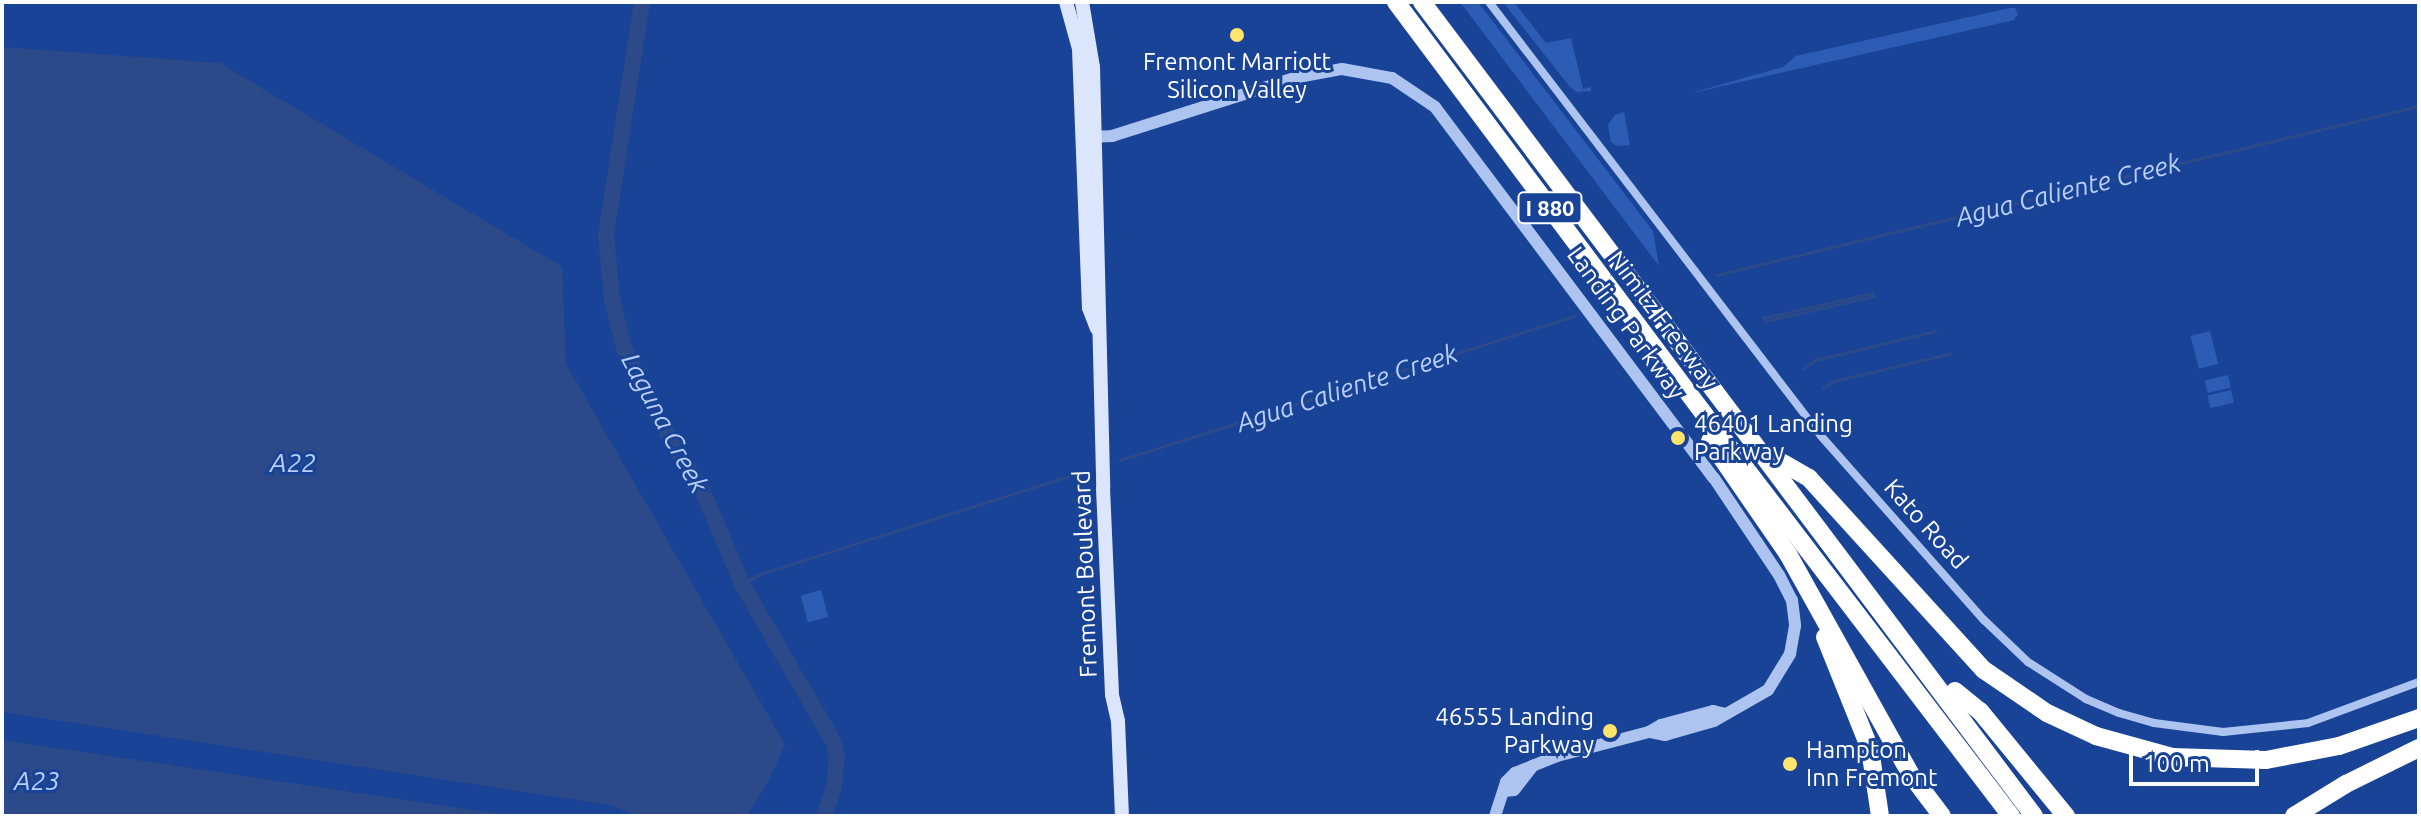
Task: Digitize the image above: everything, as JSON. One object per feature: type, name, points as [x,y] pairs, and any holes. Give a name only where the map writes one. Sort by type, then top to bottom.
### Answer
[{"type":"highway","name":"Nimitz Freeway","points":[[1396,2],[1704,414],[2011,816]]},
{"type":"highway","name":"I 880","points":[[1422,2],[2034,816]]},
{"type":"highway","name":"Nimitz Freeway","points":[[1436,2],[2047,816]]},
{"type":"highway","points":[[1704,414],[1710,441],[1788,554],[1829,622],[1911,775],[1942,816]]},
{"type":"highway","points":[[1783,463],[1809,478],[1984,670],[2047,713],[2096,736],[2172,757],[2218,761],[2266,760],[2339,746],[2419,718]]},
{"type":"highway","points":[[1805,586],[1867,740],[1880,816]]},
{"type":"highway","points":[[1955,691],[1980,711],[2066,816]]},
{"type":"highway","points":[[2294,816],[2346,784],[2419,748]]},
{"type":"main road","name":"Fremont Boulevard","points":[[1066,2],[1079,49],[1101,309],[1097,329],[1112,695],[1118,721],[1122,816]]},
{"type":"main road","name":"Fremont Boulevard","points":[[1082,2],[1093,67],[1088,137]]},
{"type":"street","name":"Kato Road","points":[[1489,2],[1821,436],[1976,612],[2028,662],[2086,699],[2119,713],[2154,723],[2223,732],[2308,723],[2419,682]]},
{"type":"street","name":"Landing Parkway","points":[[1088,137],[1112,136],[1298,77],[1342,69],[1392,78],[1435,107],[1567,278],[1714,478],[1787,588],[1795,626],[1785,667],[1768,690],[1714,721],[1665,735],[1649,732],[1557,756],[1533,766],[1514,790],[1505,791],[1495,816]]},
{"type":"shaded area","points":[[1460,2],[1478,2],[1653,231],[1659,266]]},
{"type":"shaded area","points":[[1503,2],[1514,2],[1546,43],[1571,38],[1583,89],[1591,87],[1591,91],[1577,92],[1570,87]]},
{"type":"shaded area","points":[[2015,8],[2018,14],[2014,20],[1688,94],[1783,67],[1796,56]]},
{"type":"shaded area","points":[[1624,112],[1630,145],[1617,146],[1611,142],[1608,125],[1615,115]]},
{"type":"shaded area","points":[[2210,331],[2218,364],[2199,369],[2191,336]]},
{"type":"shaded area","points":[[2228,375],[2231,388],[2208,393],[2205,380]]},
{"type":"shaded area","points":[[2231,390],[2234,403],[2211,408],[2208,395]]},
{"type":"shaded area","points":[[821,590],[828,617],[808,622],[801,595]]},
{"type":"water","name":"A22","points":[[2,47],[220,63],[562,267],[566,364],[785,745],[766,786],[746,816],[639,816],[610,805],[2,712]]},
{"type":"water","name":"A23","points":[[2,740],[514,816],[2,816]]},
{"type":"waterway","name":"Laguna Creek","points":[[642,2],[606,235],[612,299],[624,348],[656,415],[704,494],[742,584],[833,741],[837,758],[834,787],[824,816]]},
{"type":"waterway","name":"Agua Caliente Creek","points":[[1716,275],[2419,106]]},
{"type":"waterway","points":[[1763,318],[1872,293]]},
{"type":"waterway","points":[[1766,321],[1874,296]]},
{"type":"waterway","name":"Agua Caliente Creek","points":[[1120,460],[1574,316]]},
{"type":"waterway","points":[[1804,368],[1815,360],[1936,331]]},
{"type":"waterway","points":[[1822,389],[1834,381],[1952,353]]},
{"type":"waterway","name":"Agua Caliente Creek","points":[[742,584],[760,574],[1087,470]]},
{"type":"place","name":"Fremont Marriott Silicon Valley","points":[[1237,35]]},
{"type":"place","name":"46401 Landing Parkway","points":[[1678,438]]},
{"type":"place","name":"46555 Landing Parkway","points":[[1610,731]]},
{"type":"place","name":"Hampton Inn Fremont","points":[[1790,764]]}]
